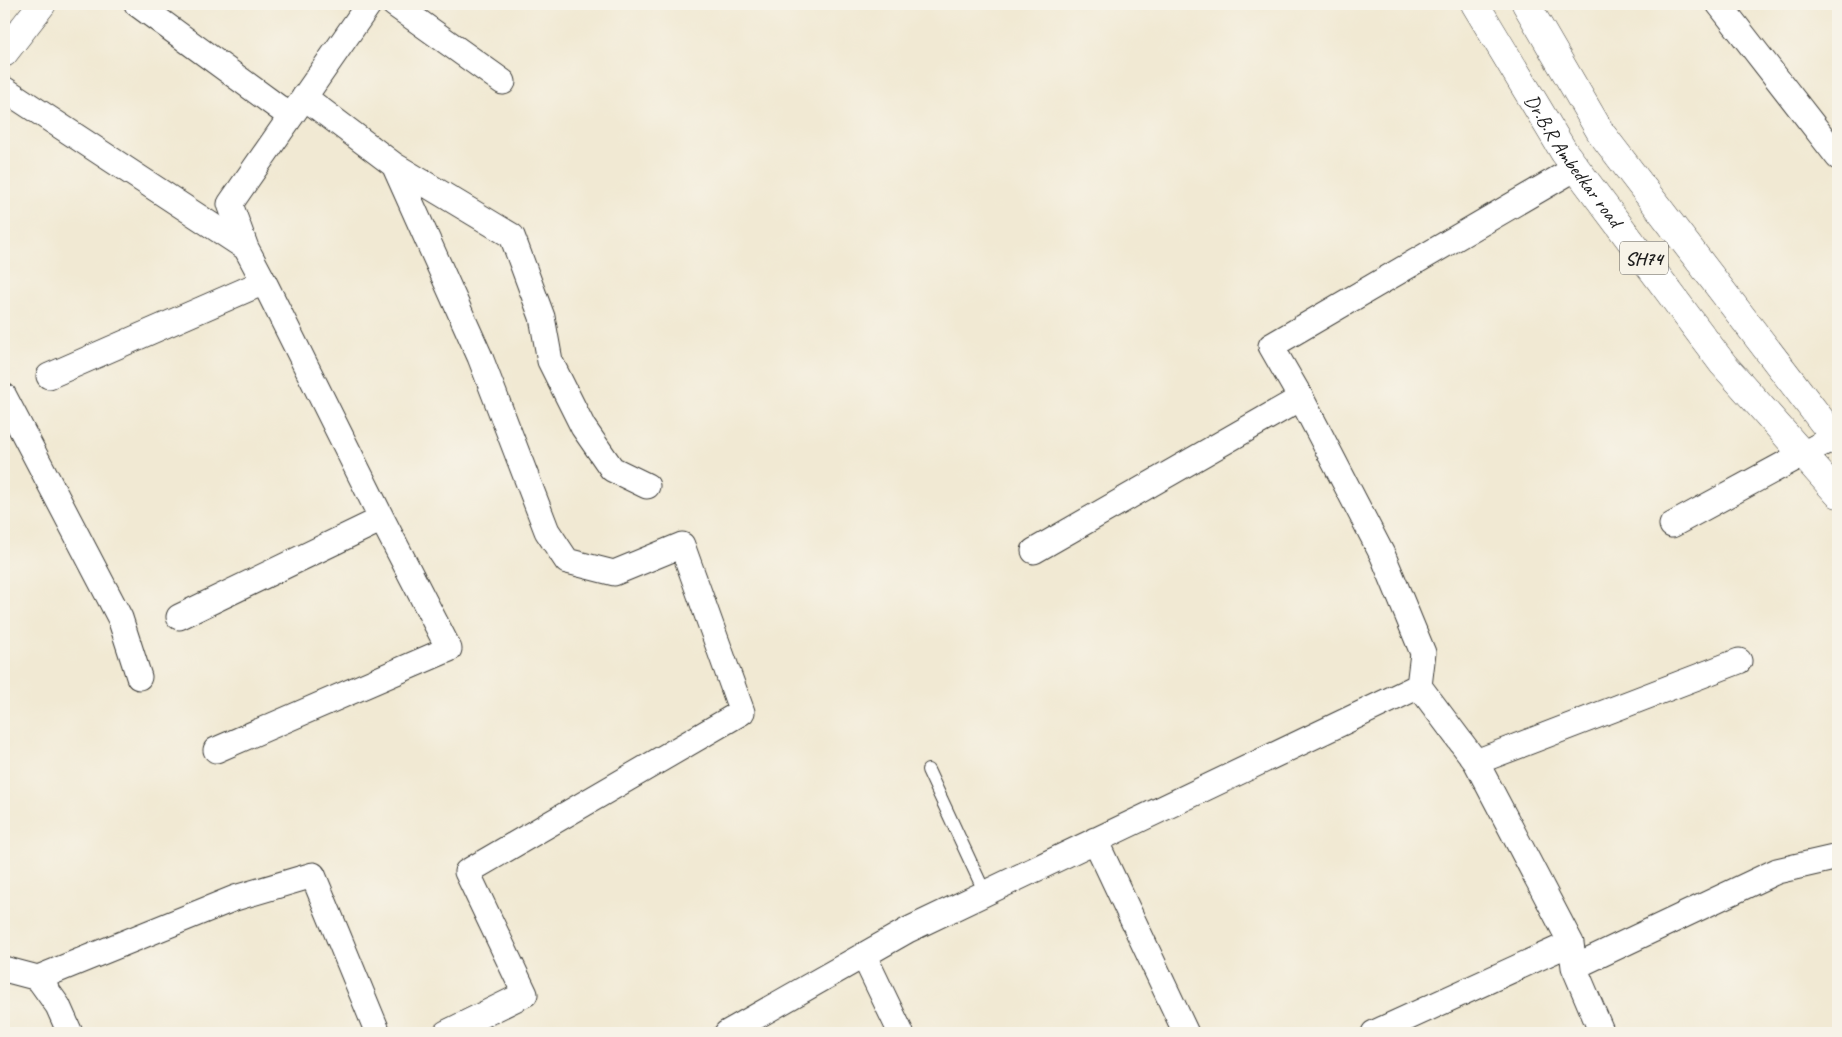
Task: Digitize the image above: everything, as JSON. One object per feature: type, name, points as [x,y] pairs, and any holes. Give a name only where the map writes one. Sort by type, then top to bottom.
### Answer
[{"type":"main road","points":[[4,53],[42,4]]},
{"type":"main road","name":"Dr.B.R Ambedkar road","points":[[1475,4],[1564,152],[1723,364],[1838,494]]},
{"type":"main road","name":"Dr.B.R Ambedkar road","points":[[1526,4],[1601,134],[1837,438]]},
{"type":"street","points":[[137,4],[297,107],[512,236],[542,317],[550,361],[583,427],[612,468],[647,486]]},
{"type":"street","points":[[216,750],[449,649],[246,248],[230,204],[369,4]]},
{"type":"street","points":[[394,4],[503,82]]},
{"type":"street","points":[[1719,4],[1838,157]]},
{"type":"street","points":[[4,89],[246,248]]},
{"type":"street","points":[[394,165],[480,356],[552,539],[567,561],[614,574],[682,545],[742,712],[467,872],[524,994],[446,1033]]},
{"type":"street","points":[[1576,168],[1271,346],[1302,398],[1383,556],[1423,653],[1418,686],[1476,762],[1573,955],[1602,1033]]},
{"type":"street","points":[[49,376],[264,282]]},
{"type":"street","points":[[4,396],[120,618],[139,677]]},
{"type":"street","points":[[1034,551],[1302,398]]},
{"type":"street","points":[[1672,525],[1803,454],[1837,438]]},
{"type":"street","points":[[179,618],[382,519]]},
{"type":"street","points":[[1476,762],[1738,661]]},
{"type":"street","points":[[727,1033],[908,930],[1418,686]]},
{"type":"street","points":[[1095,840],[1186,1033]]},
{"type":"street","points":[[1388,1031],[1777,871],[1838,857]]},
{"type":"street","points":[[4,969],[38,978],[235,898],[313,875],[378,1033]]},
{"type":"street","points":[[864,956],[901,1033]]},
{"type":"street","points":[[38,978],[58,1006],[70,1033]]},
{"type":"lane","points":[[928,770],[985,893]]}]
